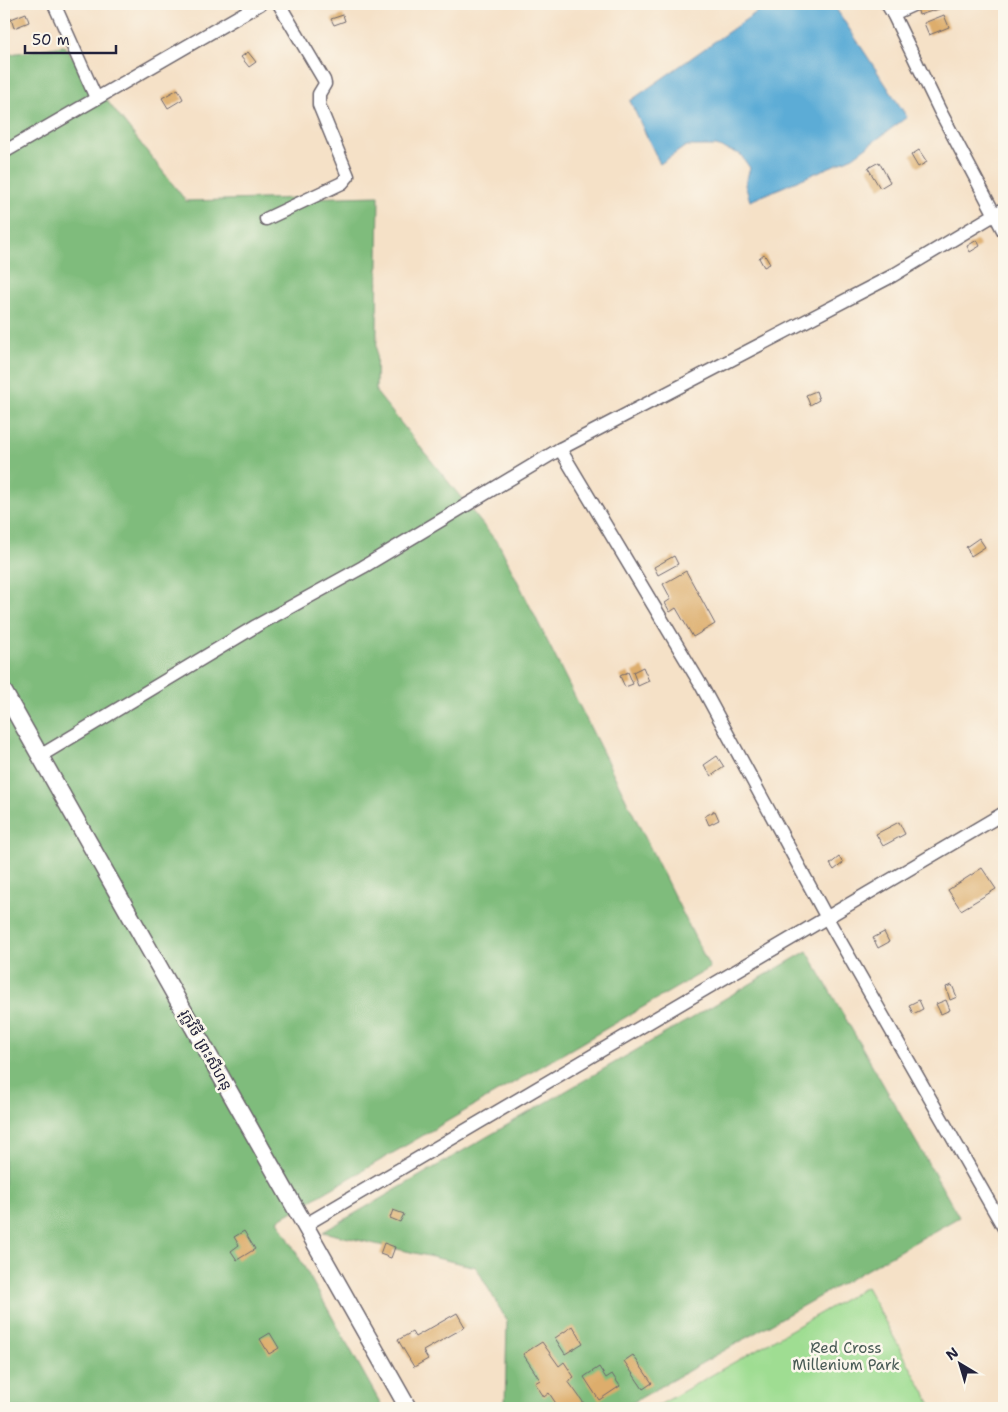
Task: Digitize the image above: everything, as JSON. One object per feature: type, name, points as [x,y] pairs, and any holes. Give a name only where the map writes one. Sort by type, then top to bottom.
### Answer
[{"type":"street","points":[[54,4],[96,98]]},
{"type":"street","points":[[4,152],[260,4]]},
{"type":"street","points":[[266,219],[342,183],[348,176],[319,105],[319,94],[325,84],[324,80],[280,4]]},
{"type":"street","points":[[915,4],[890,9],[940,111],[999,211],[1004,232]]},
{"type":"street","points":[[40,756],[256,626],[363,567],[560,449],[892,276],[999,211]]},
{"type":"street","points":[[560,449],[701,685],[826,918],[1004,1228]]},
{"type":"street","name":"រុក្ខវិថី ព្រះសីហនុ","points":[[4,692],[408,1408]]},
{"type":"street","points":[[305,1225],[1004,813]]},
{"type":"green space","points":[[64,46],[186,201],[379,196],[376,392],[500,546],[710,968],[278,1220],[383,1408],[4,1408],[4,55]]},
{"type":"green space","points":[[807,951],[959,1217],[623,1408],[505,1408],[507,1321],[476,1267],[323,1232]]},
{"type":"green space","name":"Red Cross Millenium Park","points":[[866,1287],[933,1408],[654,1408]]},
{"type":"water","points":[[768,4],[833,4],[907,117],[853,157],[750,201],[745,185],[750,168],[740,154],[716,146],[686,146],[660,164],[630,101]]},
{"type":"building","points":[[916,4],[937,4],[939,9],[919,15]]},
{"type":"building","points":[[26,13],[29,22],[14,28],[11,19]]},
{"type":"building","points":[[343,15],[345,21],[334,25],[331,19]]},
{"type":"building","points":[[944,15],[949,27],[929,35],[924,23]]},
{"type":"building","points":[[248,52],[256,62],[249,67],[241,57]]},
{"type":"building","points":[[178,89],[183,99],[168,108],[162,98]]},
{"type":"building","points":[[919,150],[927,162],[918,167],[911,155]]},
{"type":"building","points":[[879,162],[890,182],[880,188],[868,168]]},
{"type":"building","points":[[977,240],[980,246],[970,252],[967,246]]},
{"type":"building","points":[[764,254],[770,264],[764,267],[759,258]]},
{"type":"building","points":[[816,391],[819,400],[810,405],[806,395]]},
{"type":"building","points":[[979,538],[985,547],[971,556],[966,547]]},
{"type":"building","points":[[674,556],[678,564],[658,575],[654,567]]},
{"type":"building","points":[[686,571],[715,624],[693,637],[676,608],[670,612],[665,603],[671,599],[663,584]]},
{"type":"building","points":[[643,667],[649,681],[638,686],[633,672]]},
{"type":"building","points":[[628,672],[633,684],[625,687],[620,676]]},
{"type":"building","points":[[717,756],[724,767],[711,776],[704,765]]},
{"type":"building","points":[[715,811],[719,820],[709,825],[705,816]]},
{"type":"building","points":[[899,822],[905,834],[883,846],[876,834]]},
{"type":"building","points":[[839,857],[843,863],[834,870],[830,864]]},
{"type":"building","points":[[982,868],[996,889],[961,910],[948,890]]},
{"type":"building","points":[[884,932],[889,942],[878,948],[873,938]]},
{"type":"building","points":[[952,985],[957,997],[950,1000],[946,987]]},
{"type":"building","points":[[919,1000],[923,1009],[913,1014],[909,1005]]},
{"type":"building","points":[[946,1000],[950,1010],[941,1014],[936,1004]]},
{"type":"building","points":[[393,1210],[404,1214],[400,1222],[390,1218]]},
{"type":"building","points":[[244,1231],[255,1249],[237,1260],[231,1251],[239,1245],[234,1237]]},
{"type":"building","points":[[384,1243],[395,1247],[391,1258],[380,1254]]},
{"type":"building","points":[[457,1313],[465,1327],[423,1351],[428,1359],[414,1367],[398,1340],[412,1332],[415,1337]]},
{"type":"building","points":[[573,1326],[583,1343],[565,1354],[555,1338]]},
{"type":"building","points":[[270,1333],[279,1348],[269,1354],[260,1339]]},
{"type":"building","points":[[542,1342],[559,1366],[564,1362],[574,1377],[568,1381],[586,1406],[583,1408],[559,1408],[549,1393],[544,1397],[535,1383],[540,1380],[523,1354]]},
{"type":"building","points":[[633,1355],[652,1383],[643,1389],[624,1361]]},
{"type":"building","points":[[599,1367],[606,1378],[612,1374],[620,1386],[599,1400],[584,1377]]}]
